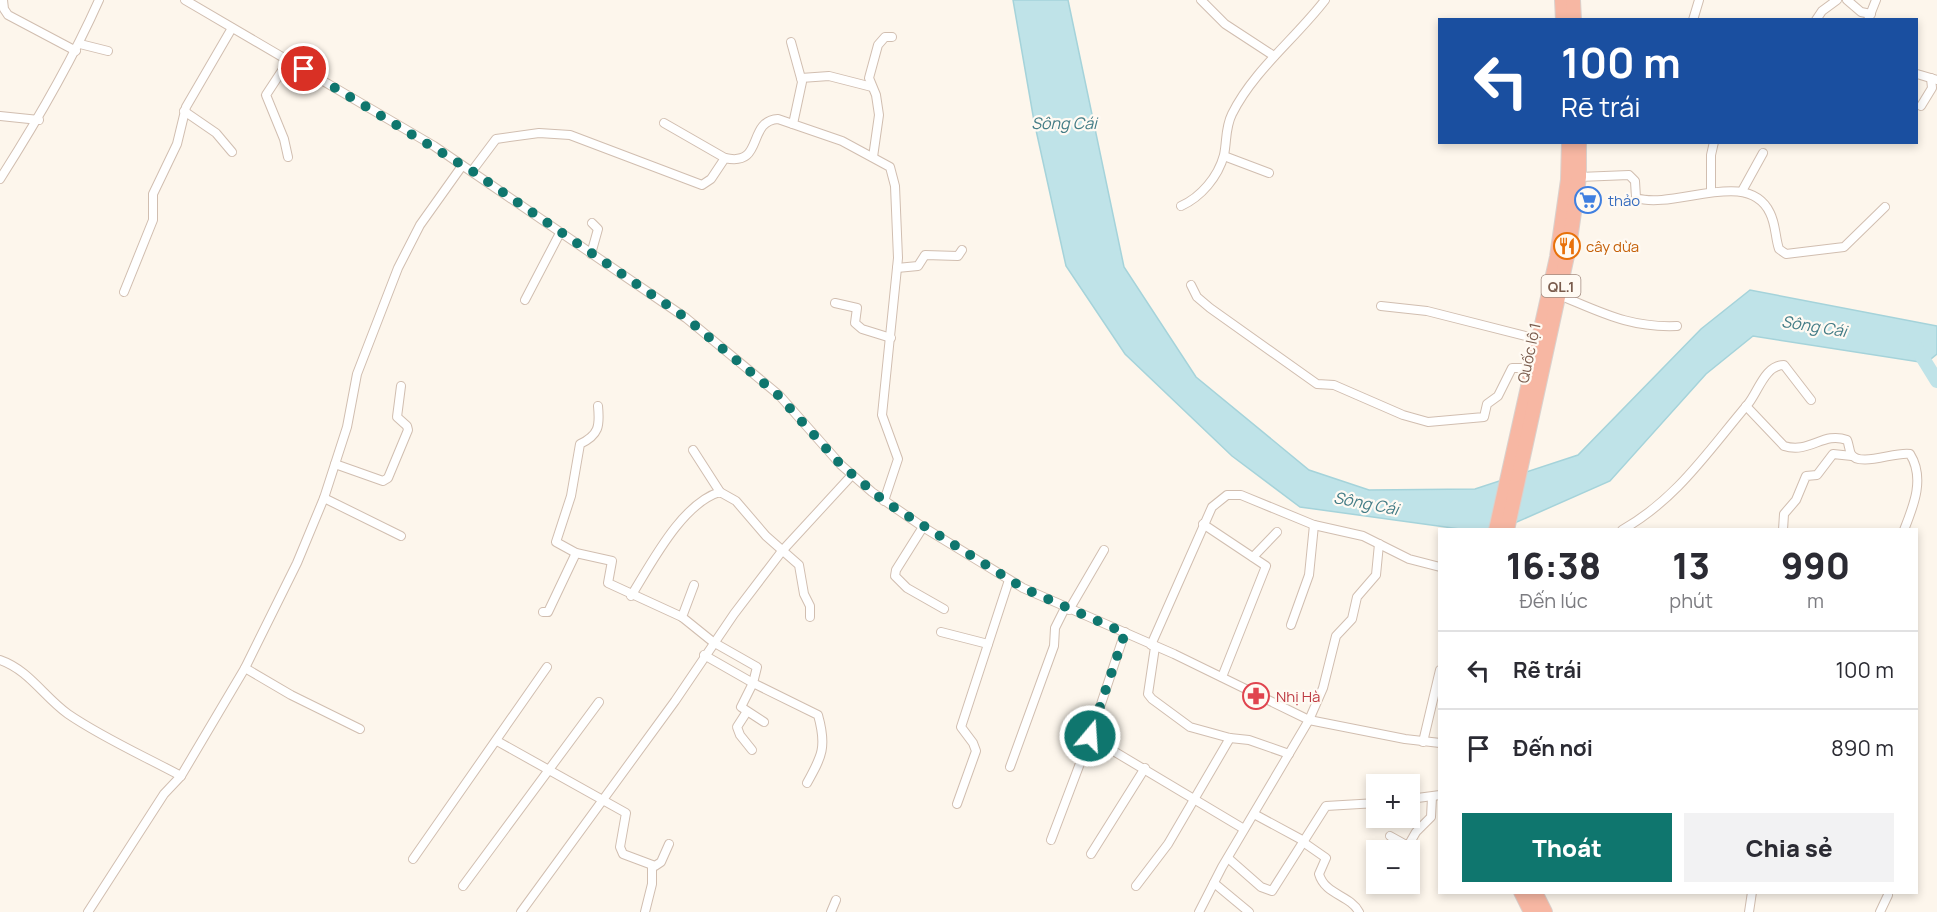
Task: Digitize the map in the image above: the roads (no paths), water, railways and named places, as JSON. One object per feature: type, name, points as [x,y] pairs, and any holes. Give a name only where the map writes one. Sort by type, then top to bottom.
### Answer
[{"type":"highway","points":[[1562,0],[1563,18]]},
{"type":"highway","points":[[1573,0],[1574,18]]},
{"type":"highway","name":"Quốc lộ 1","points":[[1526,427],[1530,368],[1563,220],[1569,144]]},
{"type":"highway","name":"Quốc lộ 1","points":[[1526,427],[1559,295],[1574,218],[1580,144]]},
{"type":"highway","name":"QL.1","points":[[1497,528],[1526,427]]},
{"type":"highway","name":"QL.1","points":[[1507,528],[1526,427]]},
{"type":"highway","points":[[1522,894],[1531,912]]},
{"type":"highway","points":[[1536,894],[1545,912]]},
{"type":"street","points":[[3,0],[4,9],[8,15],[78,48],[108,51]]},
{"type":"street","points":[[0,179],[39,120],[78,48],[99,0]]},
{"type":"street","points":[[185,0],[434,146],[686,318],[778,395],[852,475],[884,501],[1009,580],[1067,609],[1222,677],[1309,720],[1438,743]]},
{"type":"street","points":[[1201,0],[1225,24],[1274,56]]},
{"type":"street","points":[[1181,206],[1203,193],[1224,156],[1225,131],[1232,114],[1274,56],[1325,0]]},
{"type":"street","points":[[1694,18],[1699,0]]},
{"type":"street","points":[[1817,18],[1822,11],[1837,0]]},
{"type":"street","points":[[1847,0],[1869,17],[1876,0]]},
{"type":"street","points":[[124,292],[153,220],[153,194],[177,144],[184,111],[232,28]]},
{"type":"street","points":[[873,157],[879,116],[876,95],[869,78],[878,45],[885,37],[892,37]]},
{"type":"street","points":[[791,42],[802,88],[793,124]]},
{"type":"street","points":[[288,158],[284,139],[267,96],[289,60]]},
{"type":"street","points":[[1918,74],[1934,79],[1932,88],[1921,106]]},
{"type":"street","points":[[801,78],[829,76],[872,87]]},
{"type":"street","points":[[184,111],[216,133],[232,152]]},
{"type":"street","points":[[0,116],[39,120]]},
{"type":"street","points":[[664,123],[726,158],[741,160],[747,156],[759,131],[772,120],[793,124],[842,141],[893,170],[897,267],[882,415],[898,459],[884,501]]},
{"type":"street","points":[[472,171],[496,139],[539,133],[570,135],[702,185],[711,179],[726,158]]},
{"type":"street","points":[[1711,192],[1711,155],[1714,144]]},
{"type":"street","points":[[1743,191],[1763,153]]},
{"type":"street","points":[[1224,156],[1269,172]]},
{"type":"street","points":[[87,912],[164,795],[182,776],[245,668],[297,563],[324,498],[347,427],[357,374],[398,268],[433,206],[462,166]]},
{"type":"street","points":[[1579,177],[1629,175],[1635,181],[1635,197],[1647,200],[1685,198],[1711,192],[1743,191],[1758,197],[1770,212],[1779,249],[1786,254],[1844,248],[1885,207]]},
{"type":"street","points":[[591,254],[598,229],[592,223]]},
{"type":"street","points":[[525,300],[560,233]]},
{"type":"street","points":[[897,267],[918,266],[925,255],[957,256],[962,250]]},
{"type":"street","points":[[1191,285],[1197,297],[1210,308],[1317,384],[1334,385],[1402,415],[1428,422],[1484,417],[1487,404],[1498,396],[1512,368],[1530,368]]},
{"type":"street","points":[[1559,295],[1613,319],[1652,327],[1677,326]]},
{"type":"street","points":[[835,303],[857,308],[855,323],[862,329],[891,338]]},
{"type":"street","points":[[1381,306],[1427,311],[1537,339]]},
{"type":"street","points":[[1625,528],[1641,518],[1688,478],[1746,405],[1762,380],[1781,364],[1811,400]]},
{"type":"street","points":[[335,464],[383,480],[388,478],[408,430],[407,426],[397,417],[401,386]]},
{"type":"street","points":[[1746,405],[1784,446],[1805,448],[1823,440],[1843,438],[1847,440],[1852,456]]},
{"type":"street","points":[[598,406],[598,429],[592,439],[580,444],[572,496],[556,538],[560,545],[576,554],[612,561],[607,582],[631,596],[682,617],[713,642],[757,667],[753,683],[741,707],[746,713],[764,722]]},
{"type":"street","points":[[693,450],[720,492],[736,501],[801,569],[802,586],[810,606],[810,617]]},
{"type":"street","points":[[1783,528],[1784,514],[1796,500],[1806,476],[1817,475],[1833,454],[1874,460],[1893,453],[1910,454],[1918,471],[1918,485],[1905,528]]},
{"type":"street","points":[[521,912],[603,801],[713,642],[782,551],[852,475]]},
{"type":"street","points":[[631,596],[661,547],[687,515],[707,497],[720,492]]},
{"type":"street","points":[[1289,754],[1249,740],[1230,738],[1190,727],[1148,694],[1153,646],[1212,507],[1227,495],[1234,494],[1314,525],[1363,536],[1409,559],[1438,566]]},
{"type":"street","points":[[324,498],[401,536]]},
{"type":"street","points":[[1203,525],[1266,566],[1222,677]]},
{"type":"street","points":[[1291,625],[1309,575],[1314,525]]},
{"type":"street","points":[[923,527],[894,576],[907,588],[944,609]]},
{"type":"street","points":[[1253,557],[1277,532]]},
{"type":"street","points":[[1199,912],[1244,829],[1309,720],[1323,688],[1336,636],[1352,619],[1357,597],[1376,575],[1380,544]]},
{"type":"street","points":[[1010,767],[1054,646],[1055,628],[1104,550]]},
{"type":"street","points":[[543,612],[548,612],[576,554]]},
{"type":"street","points":[[957,804],[976,752],[973,743],[961,728],[1009,580]]},
{"type":"street","points":[[682,617],[694,585]]},
{"type":"street","points":[[941,632],[988,644]]},
{"type":"street","points":[[1051,840],[1125,633]]},
{"type":"street","points":[[704,655],[818,716],[823,746],[819,763],[807,783]]},
{"type":"street","points":[[0,660],[13,666],[41,687],[66,713],[182,776]]},
{"type":"street","points":[[413,858],[547,667]]},
{"type":"street","points":[[245,668],[360,729]]},
{"type":"street","points":[[1423,742],[1438,679]]},
{"type":"street","points":[[463,886],[599,702]]},
{"type":"street","points":[[746,713],[738,730],[752,750]]},
{"type":"street","points":[[1090,736],[1244,829]]},
{"type":"street","points":[[1136,886],[1168,844],[1230,738]]},
{"type":"street","points":[[497,741],[627,816],[620,851],[652,866],[659,865],[669,844]]},
{"type":"street","points":[[1091,854],[1145,768]]},
{"type":"street","points":[[1390,836],[1408,846],[1416,832],[1431,817],[1436,796],[1420,798]]},
{"type":"street","points":[[1228,858],[1265,889],[1272,891],[1326,806],[1366,804]]},
{"type":"street","points":[[1254,814],[1303,841],[1326,858],[1318,874],[1320,880],[1331,892],[1356,907],[1359,912]]},
{"type":"street","points":[[645,912],[652,884],[652,866]]},
{"type":"street","points":[[1214,883],[1249,912]]},
{"type":"street","points":[[1749,912],[1752,894]]},
{"type":"street","points":[[1880,912],[1888,894]]},
{"type":"street","points":[[831,912],[836,900]]},
{"type":"water","name":"Sông Cái","points":[[1013,0],[1068,0],[1124,267],[1196,377],[1309,470],[1369,490],[1475,489],[1578,455],[1701,329],[1750,290],[1937,326],[1937,354],[1926,363],[1753,336],[1706,374],[1610,481],[1503,528],[1453,528],[1300,507],[1232,456],[1125,354],[1066,266],[1034,121]]},
{"type":"waterway","points":[[1916,347],[1937,381]]},
{"type":"place","name":"thảo","points":[[1588,200]]},
{"type":"place","name":"cây dừa","points":[[1567,246]]},
{"type":"place","name":"Nhị Hà","points":[[1256,696]]}]
